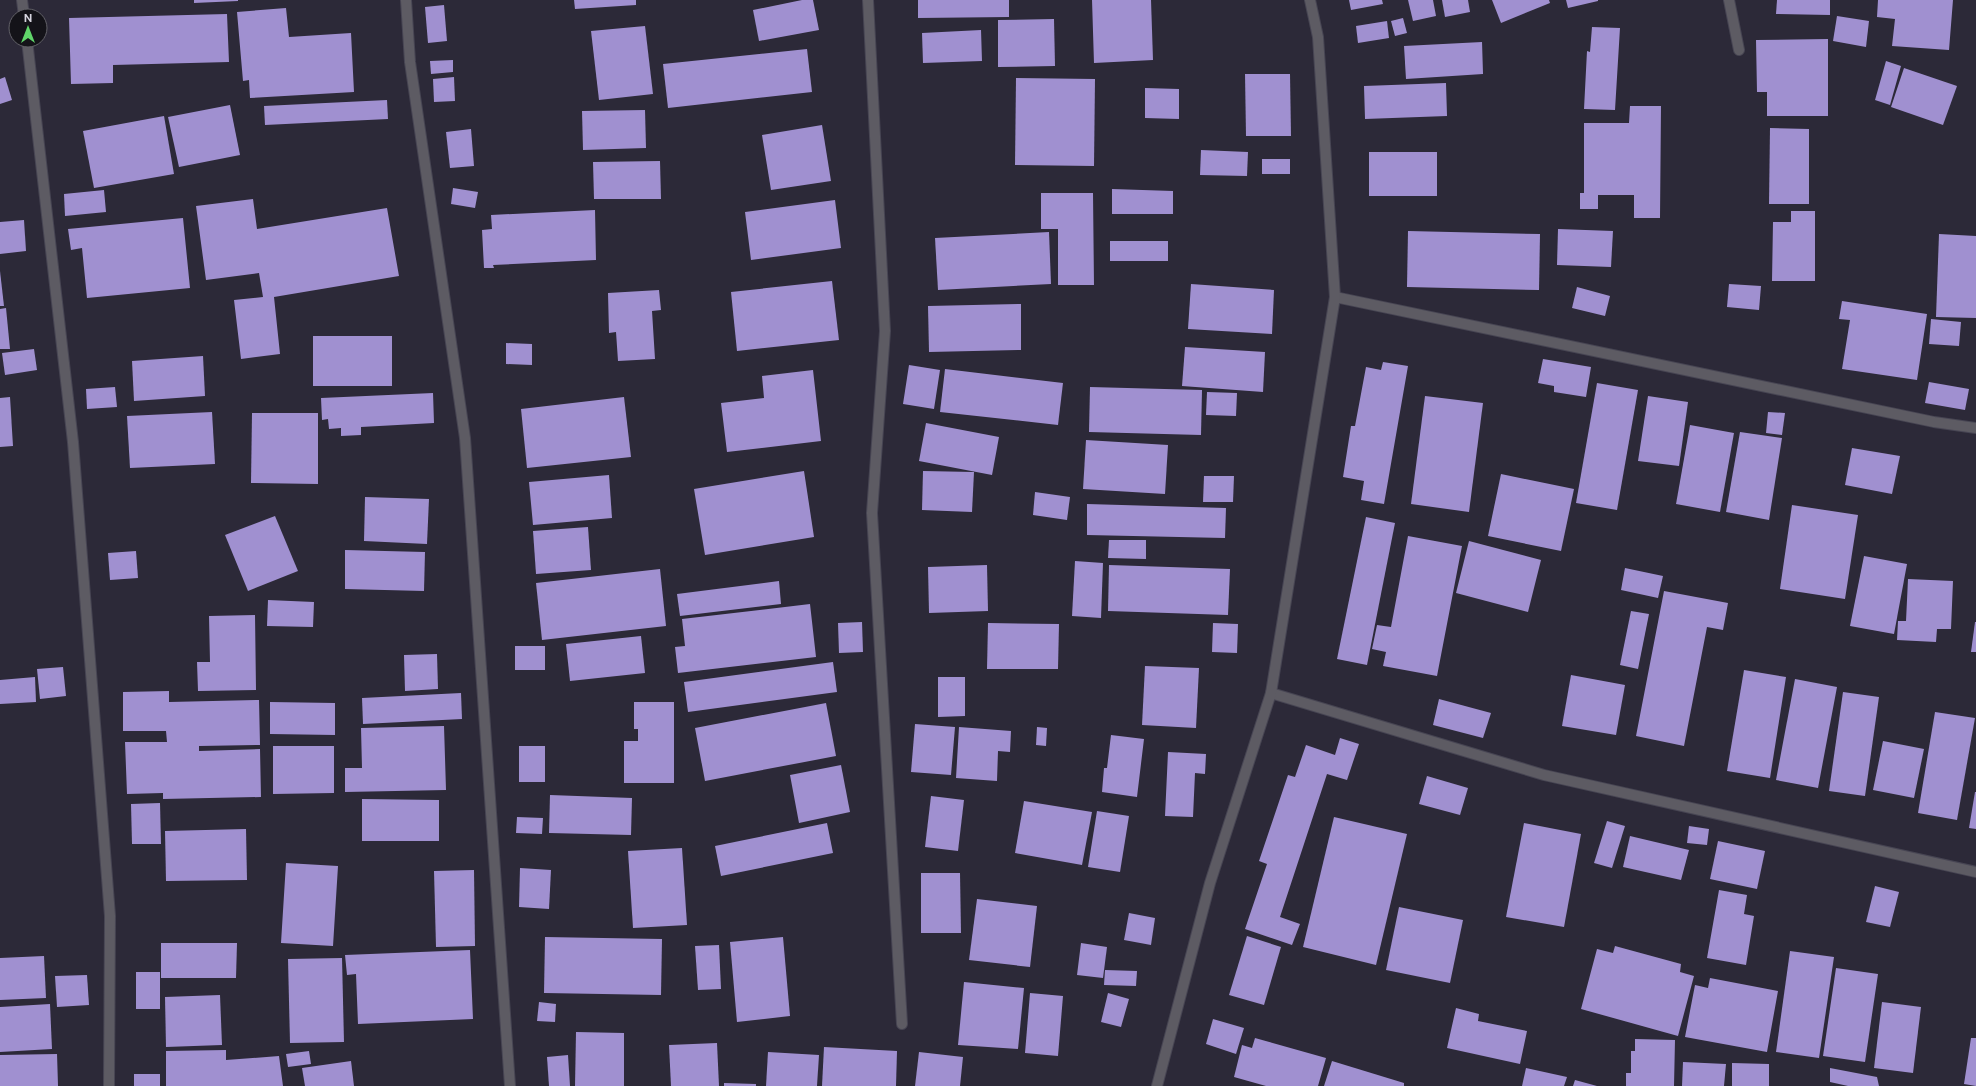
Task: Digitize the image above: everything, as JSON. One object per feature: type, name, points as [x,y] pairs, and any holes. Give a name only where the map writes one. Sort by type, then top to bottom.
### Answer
[{"type":"street","points":[[406,0],[410,62],[465,438],[510,1086]]},
{"type":"street","points":[[868,0],[885,332],[872,513],[902,1024]]},
{"type":"street","points":[[1157,1086],[1210,883],[1271,693],[1335,297],[1318,37],[1310,0]]},
{"type":"street","points":[[1729,0],[1739,50]]},
{"type":"street","points":[[27,48],[75,465],[110,916],[109,1086]]},
{"type":"street","points":[[1335,297],[1934,422],[1976,428]]},
{"type":"street","points":[[1271,693],[1544,775],[1976,872]]},
{"type":"building","points":[[194,0],[238,0],[238,1],[194,3]]},
{"type":"building","points":[[574,0],[636,0],[636,5],[575,9]]},
{"type":"building","points":[[802,0],[813,0],[819,30],[759,41],[753,10]]},
{"type":"building","points":[[918,0],[1009,0],[1009,17],[918,18]]},
{"type":"building","points":[[1092,0],[1151,0],[1153,60],[1094,63]]},
{"type":"building","points":[[1349,0],[1382,0],[1383,4],[1351,10]]},
{"type":"building","points":[[1408,0],[1433,0],[1436,16],[1413,21]]},
{"type":"building","points":[[1442,0],[1468,0],[1470,12],[1445,17]]},
{"type":"building","points":[[1492,0],[1549,0],[1550,3],[1501,23]]},
{"type":"building","points":[[1566,0],[1598,0],[1598,1],[1568,8]]},
{"type":"building","points":[[1777,0],[1830,0],[1830,15],[1776,14]]},
{"type":"building","points":[[1878,0],[1953,0],[1949,50],[1892,46],[1895,19],[1877,17]]},
{"type":"building","points":[[444,5],[447,41],[428,43],[425,7]]},
{"type":"building","points":[[286,8],[289,37],[351,33],[354,92],[250,98],[249,80],[243,81],[237,12]]},
{"type":"building","points":[[227,14],[229,62],[113,65],[113,83],[71,84],[69,18]]},
{"type":"building","points":[[1837,16],[1869,21],[1866,47],[1833,41]]},
{"type":"building","points":[[1403,18],[1407,33],[1395,36],[1391,21]]},
{"type":"building","points":[[1054,19],[1055,66],[998,67],[998,20]]},
{"type":"building","points":[[1387,21],[1389,38],[1358,43],[1356,26]]},
{"type":"building","points":[[645,26],[653,94],[599,100],[591,31]]},
{"type":"building","points":[[1592,27],[1620,28],[1615,110],[1584,109],[1587,51],[1590,52]]},
{"type":"building","points":[[981,30],[982,61],[923,63],[922,33]]},
{"type":"building","points":[[1828,39],[1828,116],[1767,116],[1767,92],[1757,92],[1756,40]]},
{"type":"building","points":[[1482,42],[1483,74],[1406,79],[1404,46]]},
{"type":"building","points":[[807,49],[812,92],[668,108],[663,64]]},
{"type":"building","points":[[453,60],[453,72],[431,74],[430,61]]},
{"type":"building","points":[[1886,61],[1901,66],[1890,105],[1875,100]]},
{"type":"building","points":[[1904,68],[1957,86],[1943,125],[1891,107]]},
{"type":"building","points":[[1245,74],[1290,74],[1291,136],[1246,136]]},
{"type":"building","points":[[5,77],[12,100],[0,104],[0,79]]},
{"type":"building","points":[[454,77],[455,101],[434,102],[433,79]]},
{"type":"building","points":[[1016,78],[1095,79],[1094,166],[1015,165]]},
{"type":"building","points":[[1446,83],[1447,116],[1365,119],[1364,86]]},
{"type":"building","points":[[1145,88],[1179,89],[1179,119],[1145,118]]},
{"type":"building","points":[[387,100],[388,119],[265,125],[264,106]]},
{"type":"building","points":[[230,105],[240,155],[179,167],[168,117]]},
{"type":"building","points":[[1630,106],[1661,106],[1660,218],[1634,218],[1634,195],[1598,195],[1598,209],[1580,209],[1580,193],[1584,193],[1584,123],[1629,123]]},
{"type":"building","points":[[645,110],[646,148],[583,150],[582,111]]},
{"type":"building","points":[[164,116],[174,174],[94,188],[83,131]]},
{"type":"building","points":[[822,125],[831,181],[771,190],[762,135]]},
{"type":"building","points":[[1770,128],[1809,129],[1809,204],[1769,204]]},
{"type":"building","points":[[471,129],[474,166],[450,168],[446,132]]},
{"type":"building","points":[[1201,150],[1248,152],[1247,176],[1200,175]]},
{"type":"building","points":[[1369,152],[1437,152],[1437,196],[1369,196]]},
{"type":"building","points":[[1262,159],[1290,159],[1290,174],[1262,174]]},
{"type":"building","points":[[660,161],[661,199],[594,199],[593,162]]},
{"type":"building","points":[[453,188],[478,192],[475,208],[451,204]]},
{"type":"building","points":[[1112,189],[1173,191],[1173,214],[1112,214]]},
{"type":"building","points":[[104,190],[106,212],[65,216],[64,194]]},
{"type":"building","points":[[1041,193],[1093,193],[1094,285],[1058,285],[1058,229],[1041,229]]},
{"type":"building","points":[[253,199],[257,229],[387,208],[399,276],[274,297],[280,354],[241,359],[234,300],[263,297],[259,273],[206,280],[196,206]]},
{"type":"building","points":[[835,200],[841,248],[751,260],[745,212]]},
{"type":"building","points":[[595,210],[596,260],[493,265],[494,268],[484,268],[482,230],[492,229],[491,215]]},
{"type":"building","points":[[1791,211],[1815,211],[1815,281],[1772,281],[1773,222],[1791,222]]},
{"type":"building","points":[[183,218],[190,288],[87,298],[82,248],[71,250],[68,229]]},
{"type":"building","points":[[24,220],[26,251],[0,254],[0,222]]},
{"type":"building","points":[[1558,229],[1613,231],[1611,267],[1557,265]]},
{"type":"building","points":[[1408,231],[1540,234],[1539,290],[1407,287]]},
{"type":"building","points":[[1049,232],[1051,284],[938,290],[935,238]]},
{"type":"building","points":[[1939,234],[1976,236],[1976,318],[1936,317]]},
{"type":"building","points":[[1110,241],[1168,241],[1168,261],[1110,261]]},
{"type":"building","points":[[0,271],[4,306],[0,306]]},
{"type":"building","points":[[832,281],[839,340],[737,351],[731,292]]},
{"type":"building","points":[[1191,284],[1274,290],[1272,334],[1188,329]]},
{"type":"building","points":[[1729,284],[1761,286],[1759,310],[1727,307]]},
{"type":"building","points":[[1577,287],[1610,296],[1605,316],[1572,308]]},
{"type":"building","points":[[659,290],[661,310],[652,311],[655,359],[618,361],[616,332],[609,333],[608,293]]},
{"type":"building","points":[[1842,301],[1927,314],[1917,380],[1842,369],[1850,320],[1839,319]]},
{"type":"building","points":[[1021,304],[1021,350],[929,352],[928,306]]},
{"type":"building","points":[[6,308],[10,349],[0,349],[0,309]]},
{"type":"building","points":[[1931,319],[1961,322],[1959,346],[1929,344]]},
{"type":"building","points":[[313,336],[392,336],[392,386],[313,386]]},
{"type":"building","points":[[506,343],[532,344],[532,365],[506,364]]},
{"type":"building","points":[[1185,347],[1265,352],[1263,392],[1182,386]]},
{"type":"building","points":[[34,349],[37,370],[5,375],[2,353]]},
{"type":"building","points":[[203,356],[205,396],[134,401],[132,361]]},
{"type":"building","points":[[1543,359],[1591,367],[1586,397],[1554,392],[1554,386],[1538,383]]},
{"type":"building","points":[[1383,362],[1408,366],[1384,504],[1361,500],[1364,481],[1343,477],[1351,426],[1355,426],[1366,367],[1381,370]]},
{"type":"building","points":[[909,365],[940,370],[934,409],[903,404]]},
{"type":"building","points":[[945,369],[1063,383],[1058,425],[940,412]]},
{"type":"building","points":[[813,370],[821,441],[727,452],[721,403],[764,398],[762,376]]},
{"type":"building","points":[[1929,382],[1969,389],[1965,410],[1925,403]]},
{"type":"building","points":[[1597,383],[1638,390],[1617,510],[1576,503]]},
{"type":"building","points":[[115,387],[117,407],[87,409],[86,389]]},
{"type":"building","points":[[1090,387],[1202,390],[1201,435],[1089,432]]},
{"type":"building","points":[[1207,392],[1237,393],[1236,416],[1206,415]]},
{"type":"building","points":[[433,393],[434,423],[361,427],[361,435],[341,436],[341,428],[329,429],[328,419],[322,420],[321,398]]},
{"type":"building","points":[[1425,396],[1483,403],[1469,512],[1411,504]]},
{"type":"building","points":[[1648,396],[1688,402],[1679,466],[1638,461]]},
{"type":"building","points":[[10,397],[13,446],[0,447],[0,398]]},
{"type":"building","points":[[624,397],[631,457],[527,468],[521,409]]},
{"type":"building","points":[[212,412],[215,464],[130,468],[127,416]]},
{"type":"building","points":[[1768,412],[1785,413],[1782,435],[1766,433]]},
{"type":"building","points":[[252,413],[318,413],[318,484],[251,483]]},
{"type":"building","points":[[926,423],[999,437],[992,475],[919,461]]},
{"type":"building","points":[[1690,425],[1734,433],[1720,512],[1676,504]]},
{"type":"building","points":[[1740,432],[1782,438],[1769,520],[1726,512]]},
{"type":"building","points":[[1086,440],[1168,445],[1165,494],[1083,489]]},
{"type":"building","points":[[1852,448],[1900,456],[1892,494],[1845,485]]},
{"type":"building","points":[[804,471],[814,537],[705,555],[694,489]]},
{"type":"building","points":[[923,471],[974,472],[972,512],[922,510]]},
{"type":"building","points":[[1501,474],[1574,489],[1561,551],[1488,536]]},
{"type":"building","points":[[609,475],[612,518],[533,525],[529,482]]},
{"type":"building","points":[[1204,476],[1234,476],[1233,502],[1203,502]]},
{"type":"building","points":[[1035,492],[1070,497],[1067,520],[1033,515]]},
{"type":"building","points":[[365,497],[429,499],[427,544],[364,541]]},
{"type":"building","points":[[1087,504],[1226,508],[1225,538],[1087,535]]},
{"type":"building","points":[[1792,505],[1858,515],[1845,599],[1780,589]]},
{"type":"building","points":[[275,516],[298,571],[248,591],[225,535]]},
{"type":"building","points":[[1366,517],[1395,523],[1367,665],[1337,659]]},
{"type":"building","points":[[588,527],[591,570],[536,574],[533,531]]},
{"type":"building","points":[[1408,536],[1462,546],[1437,676],[1383,666],[1386,652],[1372,649],[1377,625],[1391,627]]},
{"type":"building","points":[[1109,540],[1146,540],[1146,559],[1108,558]]},
{"type":"building","points":[[1469,541],[1541,560],[1528,612],[1456,593]]},
{"type":"building","points":[[345,550],[425,552],[424,591],[345,589]]},
{"type":"building","points":[[136,551],[138,578],[110,580],[108,553]]},
{"type":"building","points":[[1864,556],[1907,564],[1894,634],[1850,626]]},
{"type":"building","points":[[1075,561],[1103,563],[1101,618],[1072,616]]},
{"type":"building","points":[[987,565],[988,611],[929,613],[928,567]]},
{"type":"building","points":[[1109,565],[1230,569],[1228,615],[1108,611]]},
{"type":"building","points":[[1625,568],[1663,576],[1658,598],[1621,590]]},
{"type":"building","points":[[660,569],[666,626],[542,640],[536,583]]},
{"type":"building","points":[[1908,579],[1953,581],[1951,629],[1937,629],[1936,642],[1897,640],[1898,621],[1906,621]]},
{"type":"building","points":[[779,581],[781,604],[680,616],[677,594]]},
{"type":"building","points":[[1664,591],[1728,603],[1723,630],[1707,627],[1684,746],[1636,736]]},
{"type":"building","points":[[268,600],[314,602],[313,627],[267,626]]},
{"type":"building","points":[[810,604],[816,657],[678,673],[675,647],[685,646],[682,619]]},
{"type":"building","points":[[1631,611],[1649,614],[1638,669],[1620,665]]},
{"type":"building","points":[[255,615],[256,690],[198,691],[197,662],[210,662],[209,616]]},
{"type":"building","points":[[862,622],[863,652],[839,653],[838,623]]},
{"type":"building","points":[[1975,622],[1976,652],[1971,652]]},
{"type":"building","points":[[988,623],[1059,624],[1058,669],[987,669]]},
{"type":"building","points":[[1213,623],[1238,624],[1237,653],[1212,652]]},
{"type":"building","points":[[641,636],[645,673],[570,681],[566,644]]},
{"type":"building","points":[[515,646],[545,646],[545,670],[515,670]]},
{"type":"building","points":[[437,654],[438,689],[405,691],[404,655]]},
{"type":"building","points":[[833,662],[837,692],[688,712],[684,682]]},
{"type":"building","points":[[1145,666],[1199,668],[1196,728],[1142,725]]},
{"type":"building","points":[[63,667],[66,696],[40,699],[37,669]]},
{"type":"building","points":[[1744,670],[1786,677],[1770,778],[1727,771]]},
{"type":"building","points":[[1571,675],[1625,685],[1616,735],[1562,726]]},
{"type":"building","points":[[35,677],[36,702],[0,704],[0,680]]},
{"type":"building","points":[[938,677],[965,677],[965,716],[938,717]]},
{"type":"building","points":[[1795,679],[1837,687],[1818,788],[1776,780]]},
{"type":"building","points":[[169,691],[169,702],[259,700],[260,745],[199,746],[199,751],[260,749],[261,797],[163,799],[163,793],[127,794],[125,742],[167,742],[166,731],[123,731],[123,692]]},
{"type":"building","points":[[1843,692],[1879,697],[1865,796],[1829,791]]},
{"type":"building","points":[[461,693],[462,719],[363,724],[362,698]]},
{"type":"building","points":[[1439,699],[1491,713],[1483,738],[1433,725]]},
{"type":"building","points":[[270,702],[335,703],[335,735],[270,734]]},
{"type":"building","points":[[634,702],[674,702],[674,783],[624,783],[624,741],[638,741],[638,729],[634,729]]},
{"type":"building","points":[[826,703],[836,756],[705,781],[695,728]]},
{"type":"building","points":[[1935,712],[1975,718],[1957,820],[1918,813]]},
{"type":"building","points":[[915,724],[955,727],[951,775],[911,772]]},
{"type":"building","points":[[444,726],[446,790],[345,792],[345,768],[362,768],[361,728]]},
{"type":"building","points":[[959,727],[1011,731],[1010,752],[998,751],[997,781],[956,778]]},
{"type":"building","points":[[1037,727],[1047,728],[1046,746],[1036,745]]},
{"type":"building","points":[[1111,735],[1144,739],[1137,797],[1102,792],[1104,768],[1107,768]]},
{"type":"building","points":[[1340,738],[1359,744],[1347,780],[1327,774],[1280,917],[1300,924],[1292,945],[1245,929],[1267,864],[1259,861],[1288,775],[1295,777],[1306,745],[1335,755]]},
{"type":"building","points":[[1883,741],[1924,749],[1914,798],[1873,790]]},
{"type":"building","points":[[273,746],[334,746],[334,793],[273,794]]},
{"type":"building","points":[[519,746],[545,746],[545,782],[519,782]]},
{"type":"building","points":[[1168,752],[1206,754],[1205,774],[1195,773],[1193,817],[1165,816]]},
{"type":"building","points":[[841,765],[850,812],[799,823],[790,775]]},
{"type":"building","points":[[1427,776],[1468,788],[1460,815],[1419,804]]},
{"type":"building","points":[[1976,792],[1976,829],[1969,828]]},
{"type":"building","points":[[550,795],[632,798],[631,835],[549,833]]},
{"type":"building","points":[[931,796],[964,800],[958,851],[925,847]]},
{"type":"building","points":[[362,799],[439,800],[439,841],[362,841]]},
{"type":"building","points":[[1024,801],[1092,812],[1082,865],[1015,853]]},
{"type":"building","points":[[160,803],[161,844],[132,844],[131,804]]},
{"type":"building","points":[[1097,811],[1129,816],[1120,872],[1088,867]]},
{"type":"building","points":[[517,817],[543,818],[542,834],[516,833]]},
{"type":"building","points":[[1334,817],[1407,834],[1376,965],[1303,947]]},
{"type":"building","points":[[1607,821],[1625,826],[1612,868],[1594,863]]},
{"type":"building","points":[[827,823],[833,853],[721,876],[715,846]]},
{"type":"building","points":[[1524,823],[1581,834],[1564,927],[1506,917]]},
{"type":"building","points":[[1689,826],[1709,829],[1707,845],[1687,843]]},
{"type":"building","points":[[246,829],[247,880],[166,881],[165,831]]},
{"type":"building","points":[[1630,836],[1689,850],[1681,880],[1623,867]]},
{"type":"building","points":[[1718,841],[1765,851],[1757,889],[1710,879]]},
{"type":"building","points":[[682,848],[687,925],[633,928],[628,851]]},
{"type":"building","points":[[286,863],[338,866],[333,946],[281,943]]},
{"type":"building","points":[[520,868],[551,870],[549,909],[519,907]]},
{"type":"building","points":[[474,870],[475,946],[436,947],[434,871]]},
{"type":"building","points":[[921,873],[960,873],[961,933],[921,933]]},
{"type":"building","points":[[1875,886],[1899,892],[1890,927],[1866,922]]},
{"type":"building","points":[[1719,890],[1747,895],[1744,914],[1754,916],[1746,965],[1707,958]]},
{"type":"building","points":[[977,899],[1037,906],[1030,967],[969,960]]},
{"type":"building","points":[[1399,907],[1463,920],[1450,983],[1386,970]]},
{"type":"building","points":[[1129,913],[1155,918],[1151,945],[1124,940]]},
{"type":"building","points":[[1247,936],[1281,947],[1264,1005],[1229,995]]},
{"type":"building","points":[[545,937],[662,939],[661,995],[544,993]]},
{"type":"building","points":[[783,937],[790,1016],[737,1022],[730,942]]},
{"type":"building","points":[[161,943],[237,943],[236,978],[161,978]]},
{"type":"building","points":[[1081,943],[1107,947],[1103,978],[1077,975]]},
{"type":"building","points":[[719,945],[721,989],[698,990],[695,946]]},
{"type":"building","points":[[1615,946],[1681,964],[1680,972],[1694,976],[1678,1036],[1581,1009],[1597,949],[1613,953]]},
{"type":"building","points":[[470,950],[473,1019],[358,1024],[356,974],[347,975],[345,955]]},
{"type":"building","points":[[1790,951],[1834,957],[1819,1058],[1776,1052]]},
{"type":"building","points":[[44,956],[46,998],[0,1000],[0,958]]},
{"type":"building","points":[[342,958],[344,1042],[290,1043],[288,959]]},
{"type":"building","points":[[1836,968],[1878,974],[1865,1062],[1823,1056]]},
{"type":"building","points":[[1105,970],[1137,971],[1136,986],[1104,985]]},
{"type":"building","points":[[136,972],[160,972],[160,1009],[136,1009]]},
{"type":"building","points":[[87,975],[89,1005],[57,1007],[55,976]]},
{"type":"building","points":[[1710,978],[1778,991],[1767,1052],[1685,1037],[1695,985],[1708,988]]},
{"type":"building","points":[[964,982],[1024,988],[1018,1049],[958,1045]]},
{"type":"building","points":[[1030,993],[1063,996],[1058,1056],[1025,1053]]},
{"type":"building","points":[[1108,993],[1129,999],[1121,1027],[1101,1022]]},
{"type":"building","points":[[220,995],[222,1045],[166,1047],[165,997]]},
{"type":"building","points":[[539,1002],[556,1004],[555,1022],[537,1021]]},
{"type":"building","points":[[1882,1002],[1921,1007],[1913,1073],[1874,1068]]},
{"type":"building","points":[[50,1004],[52,1049],[0,1052],[0,1007]]},
{"type":"building","points":[[1456,1008],[1479,1014],[1478,1021],[1527,1031],[1520,1064],[1447,1048]]},
{"type":"building","points":[[1213,1019],[1244,1028],[1236,1054],[1206,1044]]},
{"type":"building","points":[[576,1032],[624,1033],[624,1086],[575,1086]]},
{"type":"building","points":[[1255,1038],[1326,1058],[1318,1086],[1266,1086],[1234,1077],[1242,1045],[1252,1048]]},
{"type":"building","points":[[1971,1038],[1976,1038],[1976,1086],[1964,1084]]},
{"type":"building","points":[[1635,1039],[1675,1040],[1674,1086],[1626,1086],[1626,1073],[1631,1073],[1631,1051],[1635,1051]]},
{"type":"building","points":[[717,1043],[719,1086],[671,1086],[669,1045]]},
{"type":"building","points":[[824,1047],[897,1051],[896,1086],[822,1086]]},
{"type":"building","points":[[226,1050],[226,1060],[279,1056],[283,1086],[166,1086],[166,1051]]},
{"type":"building","points":[[309,1051],[311,1064],[288,1067],[286,1054]]},
{"type":"building","points":[[768,1052],[819,1055],[817,1086],[766,1086]]},
{"type":"building","points":[[919,1052],[963,1057],[960,1086],[915,1086]]},
{"type":"building","points":[[57,1054],[58,1086],[0,1086],[0,1055]]},
{"type":"building","points":[[568,1055],[570,1086],[549,1086],[547,1057]]},
{"type":"building","points":[[351,1061],[354,1086],[305,1086],[302,1068]]},
{"type":"building","points":[[1332,1061],[1404,1083],[1404,1086],[1324,1086]]},
{"type":"building","points":[[1683,1062],[1726,1064],[1724,1086],[1682,1086]]},
{"type":"building","points":[[1732,1063],[1769,1064],[1769,1086],[1732,1086]]},
{"type":"building","points":[[1526,1068],[1567,1077],[1564,1086],[1522,1086]]},
{"type":"building","points":[[1830,1068],[1877,1077],[1879,1086],[1848,1086],[1830,1082]]},
{"type":"building","points":[[134,1074],[160,1074],[160,1086],[134,1086]]},
{"type":"building","points":[[1575,1080],[1597,1086],[1573,1086]]},
{"type":"building","points":[[724,1083],[756,1084],[756,1086],[724,1086]]}]
